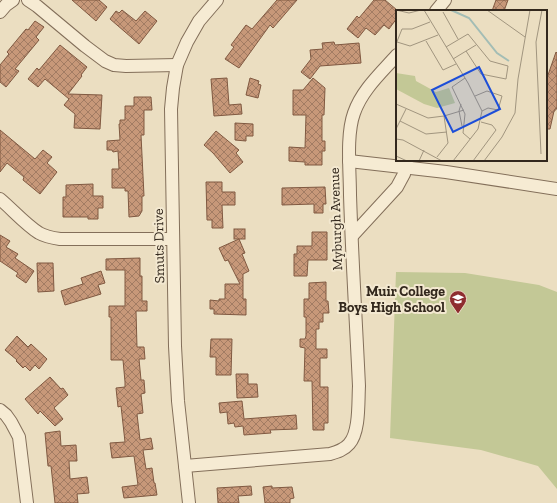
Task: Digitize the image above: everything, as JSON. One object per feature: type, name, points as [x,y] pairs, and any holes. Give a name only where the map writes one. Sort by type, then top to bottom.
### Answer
[{"type":"street","points":[[0,12],[13,0]]},
{"type":"street","points":[[28,0],[105,61],[126,66],[177,64]]},
{"type":"street","name":"Smuts Drive","points":[[189,503],[178,401],[175,346],[171,109],[177,64],[199,21],[217,0]]},
{"type":"street","points":[[437,10],[445,0]]},
{"type":"street","points":[[446,10],[450,0]]},
{"type":"street","name":"Myburgh Avenue","points":[[185,466],[330,454],[338,452],[350,444],[354,436],[358,413],[349,161],[351,129],[353,115],[362,95],[396,56]]},
{"type":"street","points":[[349,161],[406,164],[446,172],[557,189]]},
{"type":"street","points":[[352,236],[397,187],[404,174],[406,164]]},
{"type":"street","points":[[0,199],[31,227],[50,238],[173,239]]},
{"type":"street","points":[[0,410],[11,422],[19,437],[27,503]]},
{"type":"green space","points":[[396,272],[465,273],[539,285],[557,292],[557,489],[538,466],[481,450],[390,438]]},
{"type":"building","points":[[72,0],[99,0],[107,7],[96,21]]},
{"type":"building","points":[[277,0],[297,0],[273,28],[270,25],[239,68],[225,59],[234,47],[231,45],[246,25],[252,29]]},
{"type":"building","points":[[374,0],[385,0],[397,10],[396,19],[389,29],[384,25],[375,35],[366,28],[358,38],[347,29],[357,16],[359,18]]},
{"type":"building","points":[[496,0],[508,0],[504,10],[492,10]]},
{"type":"building","points":[[122,10],[136,21],[145,11],[157,21],[139,44],[110,19],[116,11],[119,13]]},
{"type":"building","points":[[35,21],[44,27],[36,37],[39,40],[15,69],[19,71],[6,87],[0,82],[0,65],[9,54],[7,52],[26,29],[28,30]]},
{"type":"building","points":[[334,42],[335,45],[359,43],[361,63],[320,66],[310,79],[301,72],[311,59],[310,50],[323,49],[322,43]]},
{"type":"building","points":[[60,45],[87,67],[68,94],[102,95],[100,129],[74,128],[75,114],[64,105],[69,99],[45,79],[38,87],[28,79],[37,68],[39,70]]},
{"type":"building","points":[[556,52],[557,109],[554,111],[550,129],[547,129],[548,75]]},
{"type":"building","points":[[227,78],[229,105],[241,104],[242,114],[214,116],[211,79]]},
{"type":"building","points":[[250,78],[259,81],[258,84],[261,85],[258,98],[246,95]]},
{"type":"building","points":[[313,78],[325,88],[324,115],[322,115],[322,141],[325,141],[325,151],[322,151],[322,165],[305,165],[305,162],[289,161],[289,147],[305,148],[306,115],[293,115],[293,90],[303,90]]},
{"type":"building","points":[[134,97],[151,97],[152,110],[144,110],[144,135],[141,135],[144,196],[142,196],[142,211],[139,216],[129,217],[128,191],[125,191],[125,188],[112,188],[112,169],[119,169],[118,151],[113,152],[112,150],[107,150],[107,141],[120,140],[120,120],[125,120],[125,106],[134,106]]},
{"type":"building","points":[[235,123],[253,124],[253,136],[246,136],[246,141],[235,140]]},
{"type":"building","points":[[0,130],[35,159],[43,150],[52,157],[47,163],[57,172],[40,194],[23,180],[24,177],[7,163],[0,172]]},
{"type":"building","points":[[216,131],[239,150],[236,153],[243,162],[230,173],[204,145]]},
{"type":"building","points":[[206,182],[222,182],[222,192],[235,192],[235,205],[222,205],[223,228],[212,228],[212,220],[207,220]]},
{"type":"building","points":[[93,184],[93,196],[103,196],[103,208],[98,208],[98,219],[88,219],[88,217],[63,217],[63,197],[66,197],[66,185]]},
{"type":"building","points":[[325,187],[326,204],[323,204],[323,213],[314,213],[314,204],[282,205],[282,188]]},
{"type":"building","points":[[234,229],[245,229],[245,239],[234,239]]},
{"type":"building","points":[[312,232],[327,232],[327,260],[308,260],[307,276],[294,276],[294,254],[297,254],[297,246],[312,246]]},
{"type":"building","points":[[0,235],[10,241],[6,247],[18,254],[15,258],[34,271],[26,283],[16,276],[18,273],[0,261]]},
{"type":"building","points":[[239,239],[245,253],[242,254],[249,271],[243,274],[243,299],[246,299],[246,315],[214,314],[214,309],[210,309],[210,300],[219,301],[219,299],[225,299],[225,284],[240,284],[228,260],[225,261],[219,248]]},
{"type":"building","points":[[140,258],[142,301],[147,301],[147,311],[136,311],[137,347],[144,347],[145,359],[139,359],[141,380],[144,380],[145,393],[141,394],[143,413],[137,414],[140,440],[151,438],[153,449],[143,450],[146,469],[152,468],[157,495],[124,498],[122,487],[138,485],[134,456],[112,458],[110,443],[125,442],[121,406],[118,407],[116,388],[125,387],[125,382],[123,360],[111,360],[111,317],[109,317],[109,306],[125,306],[125,270],[106,270],[106,259]]},
{"type":"building","points":[[37,263],[53,263],[54,291],[38,292]]},
{"type":"building","points":[[101,271],[105,283],[98,285],[101,294],[65,305],[61,291],[83,284],[81,278]]},
{"type":"building","points":[[326,282],[326,301],[328,301],[329,313],[323,313],[323,322],[319,322],[319,329],[316,329],[316,349],[327,349],[327,358],[320,358],[320,387],[328,387],[328,423],[324,423],[324,430],[313,430],[312,381],[304,381],[305,348],[300,347],[300,339],[305,339],[306,336],[304,299],[309,299],[309,283]]},
{"type":"building","points":[[17,336],[28,347],[31,344],[47,359],[39,369],[35,365],[30,371],[25,366],[23,368],[16,361],[17,360],[5,350]]},
{"type":"building","points":[[211,339],[232,339],[231,375],[216,375],[216,357],[210,357]]},
{"type":"building","points":[[236,374],[248,374],[248,384],[257,384],[258,397],[237,398]]},
{"type":"building","points":[[50,377],[61,389],[63,388],[68,395],[54,408],[63,419],[55,426],[40,411],[38,414],[25,399]]},
{"type":"building","points":[[242,401],[244,419],[296,415],[297,429],[270,430],[271,433],[244,435],[243,426],[235,427],[234,423],[228,424],[227,412],[220,413],[219,403]]},
{"type":"building","points":[[60,431],[61,446],[76,445],[77,461],[69,461],[70,479],[87,477],[89,493],[77,494],[78,503],[55,503],[51,466],[48,466],[45,433]]},
{"type":"building","points":[[251,486],[252,495],[238,496],[239,503],[218,503],[217,488]]},
{"type":"building","points":[[272,486],[272,488],[292,487],[294,498],[290,499],[290,503],[265,503],[263,487]]},
{"type":"place","name":"Muir College Boys High School","points":[[458,314]]}]
